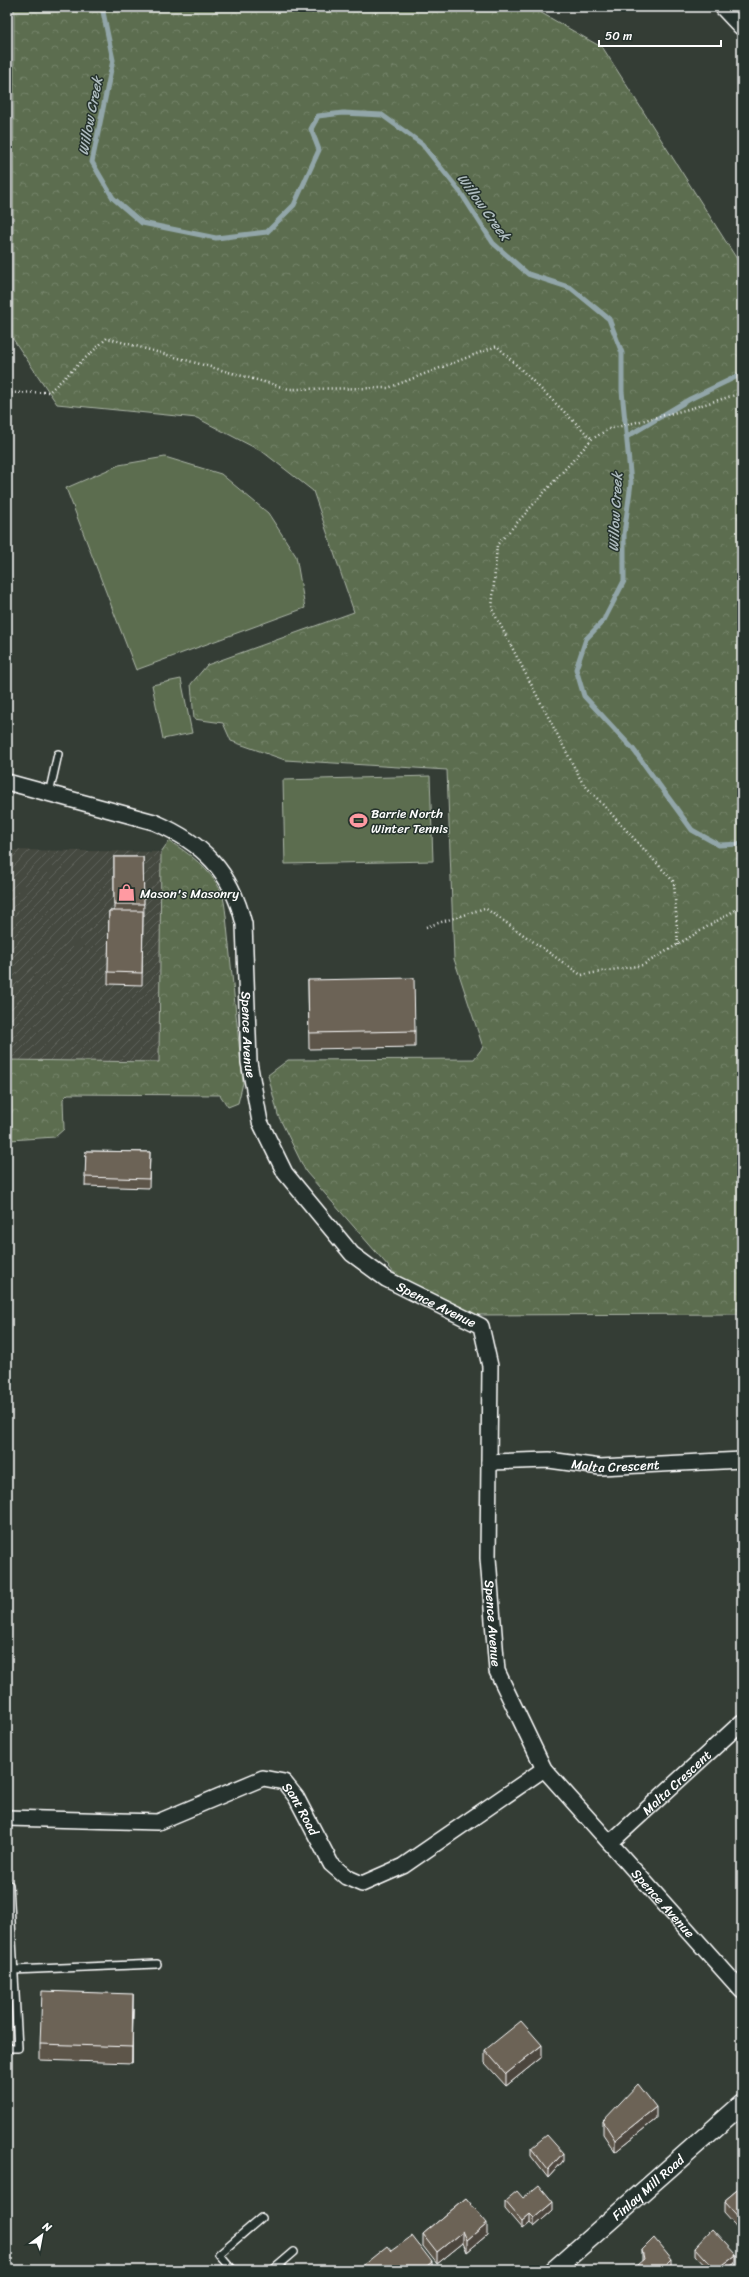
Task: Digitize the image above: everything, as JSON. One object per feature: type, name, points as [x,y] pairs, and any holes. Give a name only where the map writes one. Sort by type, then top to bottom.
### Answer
[{"type":"street","points":[[724,7],[742,26]]},
{"type":"street","name":"Spence Avenue","points":[[7,782],[154,822],[176,831],[197,845],[228,880],[239,903],[244,924],[249,1062],[260,1122],[286,1173],[352,1254],[386,1279],[481,1326],[490,1366],[488,1558],[497,1671],[544,1769],[742,1991]]},
{"type":"street","name":"Malta Crescent","points":[[489,1462],[549,1460],[600,1467],[742,1460]]},
{"type":"street","name":"Malta Crescent","points":[[610,1843],[742,1722]]},
{"type":"street","name":"Sant Road","points":[[7,1818],[158,1822],[263,1778],[284,1782],[296,1797],[331,1864],[346,1877],[362,1884],[403,1866],[544,1769]]},
{"type":"street","name":"Finlay Mill Road","points":[[554,2270],[742,2104]]},
{"type":"lane","points":[[49,794],[58,754]]},
{"type":"lane","points":[[7,2048],[18,2048],[13,1970],[9,1940],[9,1885]]},
{"type":"lane","points":[[13,1970],[157,1964]]},
{"type":"lane","points":[[233,2270],[218,2254],[261,2218]]},
{"type":"lane","points":[[273,2270],[294,2252]]},
{"type":"path","points":[[7,393],[49,392],[107,338],[289,389],[388,388],[497,346],[592,439]]},
{"type":"path","points":[[678,945],[674,882],[582,782],[492,609],[497,545],[592,439],[609,429],[685,410],[742,393]]},
{"type":"path","points":[[426,928],[485,908],[581,975],[644,965],[742,906]]},
{"type":"shaded area","points":[[7,850],[161,852],[159,1062],[7,1060]]},
{"type":"green space","points":[[14,7],[531,7],[603,48],[742,267],[742,1314],[472,1315],[396,1275],[306,1172],[278,1115],[268,1075],[288,1060],[474,1059],[483,1047],[454,959],[447,770],[285,760],[231,741],[223,723],[194,719],[191,684],[207,665],[354,612],[313,491],[263,452],[197,418],[57,404],[13,339]]},
{"type":"green space","points":[[165,457],[221,474],[268,513],[296,556],[305,608],[136,670],[66,488],[119,465]]},
{"type":"green space","points":[[181,679],[192,733],[163,739],[152,685]]},
{"type":"green space","name":"Barrie North Winter Tennis","points":[[430,776],[433,861],[285,864],[283,780]]},
{"type":"green space","points":[[169,841],[191,856],[205,869],[216,883],[223,897],[243,1083],[238,1103],[228,1107],[220,1095],[68,1094],[63,1099],[64,1129],[55,1137],[10,1140],[7,1138],[7,1060],[159,1062],[161,852]]},
{"type":"building","points":[[114,857],[143,857],[144,904],[114,904]]},
{"type":"building","points":[[109,911],[143,911],[142,973],[108,972]]},
{"type":"building","points":[[414,978],[415,1031],[309,1033],[308,980]]},
{"type":"building","points":[[86,1151],[150,1152],[149,1179],[85,1177]]},
{"type":"building","points":[[42,1991],[133,1994],[132,2047],[40,2044]]},
{"type":"building","points":[[521,2021],[542,2045],[506,2074],[485,2050]]},
{"type":"building","points":[[638,2084],[656,2107],[615,2140],[603,2121]]},
{"type":"building","points":[[547,2135],[563,2153],[548,2170],[531,2148]]},
{"type":"building","points":[[539,2185],[553,2202],[534,2218],[530,2214],[522,2221],[505,2201],[517,2191],[523,2198]]},
{"type":"building","points":[[742,2186],[742,2221],[724,2201]]},
{"type":"building","points":[[466,2198],[487,2223],[467,2240],[463,2231],[437,2252],[423,2234]]},
{"type":"building","points":[[712,2229],[736,2255],[716,2270],[695,2247]]},
{"type":"building","points":[[412,2236],[432,2262],[422,2270],[365,2270],[362,2266],[387,2246],[391,2251]]},
{"type":"building","points":[[654,2238],[672,2260],[662,2270],[631,2270],[644,2259],[642,2250]]},
{"type":"waterway","name":"Willow Creek","points":[[102,7],[113,60],[92,162],[113,198],[142,223],[216,238],[267,232],[294,205],[319,150],[311,129],[318,116],[343,113],[382,115],[422,144],[461,193],[493,243],[528,274],[571,288],[609,319],[622,353],[622,391],[631,483],[624,534],[624,581],[604,620],[586,639],[576,669],[584,696],[633,749],[692,830],[719,845],[742,844]]},
{"type":"waterway","points":[[628,436],[690,399],[742,374]]},
{"type":"place","name":"Barrie North Winter Tennis","points":[[358,820]]},
{"type":"place","name":"Mason's Masonry","points":[[127,893]]}]
